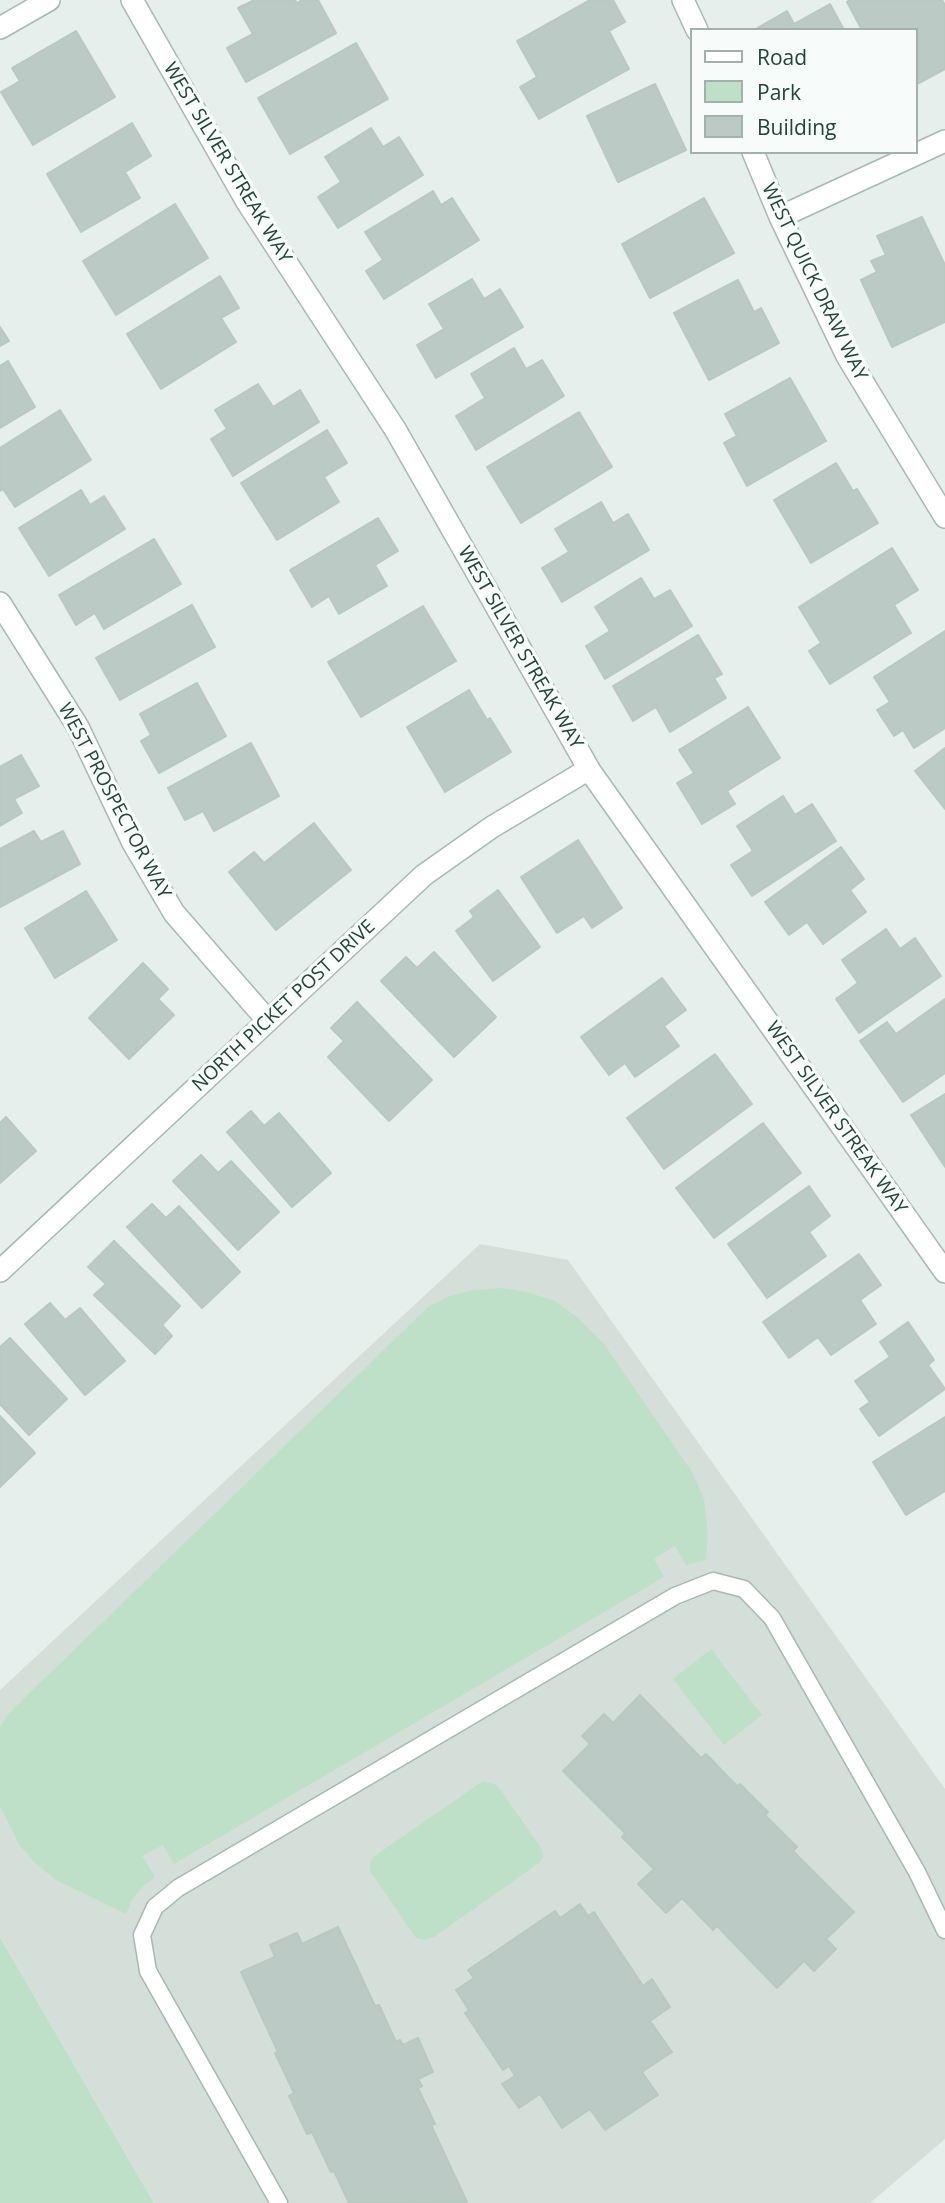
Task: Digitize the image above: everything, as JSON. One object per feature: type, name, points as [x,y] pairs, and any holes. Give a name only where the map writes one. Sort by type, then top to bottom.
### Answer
[{"type":"street","points":[[0,28],[49,0]]},
{"type":"street","name":"WEST SILVER STREAK WAY","points":[[132,0],[247,202],[395,429],[589,769],[945,1272]]},
{"type":"street","points":[[683,0],[696,28]]},
{"type":"street","points":[[917,154],[945,141]]},
{"type":"street","name":"WEST QUICK DRAW WAY","points":[[753,154],[847,356],[945,517]]},
{"type":"street","points":[[780,217],[917,154]]},
{"type":"street","name":"WEST PROSPECTOR WAY","points":[[0,603],[78,727],[133,843],[174,914],[268,1021]]},
{"type":"street","name":"NORTH PICKET POST DRIVE","points":[[0,1271],[425,875],[492,827],[589,769]]},
{"type":"lane","points":[[279,2203],[148,1971],[142,1935],[155,1907],[178,1888],[675,1596],[713,1581],[744,1589],[772,1618],[917,1872],[945,1930]]},
{"type":"shaded area","points":[[480,1244],[568,1260],[945,1789],[945,2139],[870,2203],[154,2203],[0,1937],[0,1690]]},
{"type":"green space","points":[[501,1288],[527,1292],[555,1301],[577,1317],[604,1344],[692,1472],[704,1499],[708,1533],[706,1560],[686,1565],[675,1546],[654,1559],[664,1577],[174,1864],[163,1845],[142,1856],[155,1877],[133,1898],[126,1914],[56,1880],[20,1846],[0,1806],[0,1726],[9,1713],[428,1307],[447,1297],[473,1290]]},
{"type":"green space","points":[[711,1649],[762,1715],[724,1745],[673,1679]]},
{"type":"green space","points":[[483,1781],[497,1785],[541,1848],[543,1857],[539,1863],[434,1937],[425,1940],[416,1938],[370,1871],[370,1863],[373,1857]]},
{"type":"green space","points":[[0,1937],[154,2203],[0,2203]]},
{"type":"building","points":[[254,0],[295,0],[297,3],[302,0],[318,0],[336,33],[246,82],[227,48],[253,34],[238,8]]},
{"type":"building","points":[[590,0],[613,0],[625,22],[609,31],[629,69],[539,119],[520,87],[537,77],[517,41]]},
{"type":"building","points":[[942,0],[945,5],[945,69],[917,84],[917,28],[861,28],[847,2]]},
{"type":"building","points":[[830,4],[843,28],[757,28],[787,11],[794,24]]},
{"type":"building","points":[[76,31],[115,97],[33,145],[1,92],[20,81],[12,68]]},
{"type":"building","points":[[356,43],[388,99],[290,154],[258,98]]},
{"type":"building","points":[[655,84],[686,150],[618,182],[587,116]]},
{"type":"building","points":[[132,123],[151,156],[125,172],[140,198],[81,232],[47,174]]},
{"type":"building","points":[[371,128],[383,147],[399,137],[423,175],[338,228],[318,197],[341,182],[325,157]]},
{"type":"building","points":[[433,191],[441,205],[452,198],[479,240],[384,299],[366,271],[383,260],[365,232]]},
{"type":"building","points":[[704,198],[734,253],[650,298],[622,244]]},
{"type":"building","points":[[175,204],[208,258],[116,315],[83,261]]},
{"type":"building","points":[[922,217],[945,265],[945,322],[892,347],[861,280],[877,272],[871,261],[886,255],[877,236]]},
{"type":"building","points":[[220,276],[239,308],[221,318],[236,342],[161,389],[127,334]]},
{"type":"building","points":[[472,279],[484,299],[500,289],[523,327],[436,378],[417,345],[444,329],[429,304]]},
{"type":"building","points":[[738,280],[754,312],[761,308],[779,343],[709,380],[674,313]]},
{"type":"building","points":[[0,327],[9,341],[0,346]]},
{"type":"building","points":[[514,348],[526,369],[542,360],[564,396],[476,450],[456,416],[485,398],[471,374]]},
{"type":"building","points":[[8,361],[35,407],[0,428],[0,366]]},
{"type":"building","points":[[790,378],[826,441],[747,486],[724,443],[737,436],[725,414]]},
{"type":"building","points":[[258,384],[273,407],[300,390],[319,422],[233,476],[211,439],[227,429],[215,410]]},
{"type":"building","points":[[60,410],[91,460],[15,507],[3,489],[0,491],[0,448]]},
{"type":"building","points":[[579,412],[612,467],[521,523],[487,467]]},
{"type":"building","points":[[327,430],[347,463],[324,477],[339,502],[277,540],[241,483]]},
{"type":"building","points":[[836,463],[853,491],[857,489],[878,523],[811,563],[774,500]]},
{"type":"building","points":[[81,490],[90,505],[104,496],[125,529],[49,576],[19,528]]},
{"type":"building","points":[[601,502],[613,523],[628,514],[649,550],[562,602],[542,568],[569,552],[555,529]]},
{"type":"building","points":[[378,518],[398,551],[375,565],[387,586],[339,614],[329,596],[312,607],[290,570]]},
{"type":"building","points":[[154,539],[181,584],[104,629],[95,613],[76,625],[59,595]]},
{"type":"building","points":[[892,548],[918,590],[894,605],[911,633],[830,684],[809,651],[821,643],[799,607]]},
{"type":"building","points":[[641,578],[654,599],[670,590],[692,626],[605,679],[586,646],[610,631],[595,607]]},
{"type":"building","points":[[192,605],[215,647],[120,700],[96,658]]},
{"type":"building","points":[[423,606],[456,661],[361,717],[328,662]]},
{"type":"building","points":[[945,631],[945,728],[914,748],[903,730],[894,736],[877,710],[890,702],[874,677]]},
{"type":"building","points":[[698,635],[722,674],[714,678],[726,698],[670,732],[656,707],[633,721],[613,686]]},
{"type":"building","points":[[197,683],[226,736],[159,773],[141,741],[151,735],[140,714]]},
{"type":"building","points":[[469,690],[511,752],[445,792],[407,727]]},
{"type":"building","points":[[748,707],[780,758],[727,791],[735,804],[702,824],[677,783],[694,773],[679,750]]},
{"type":"building","points":[[251,743],[279,796],[214,831],[203,811],[185,820],[168,788]]},
{"type":"building","points":[[945,748],[945,809],[915,771]]},
{"type":"building","points":[[21,755],[39,786],[14,799],[22,813],[0,826],[0,767]]},
{"type":"building","points":[[783,796],[795,815],[812,804],[836,841],[752,896],[731,865],[753,851],[737,826]]},
{"type":"building","points":[[314,823],[351,870],[276,930],[229,872],[254,852],[264,863]]},
{"type":"building","points":[[34,831],[41,842],[63,831],[80,864],[0,907],[0,849]]},
{"type":"building","points":[[578,840],[622,908],[592,928],[584,916],[557,933],[521,877]]},
{"type":"building","points":[[841,847],[864,879],[850,890],[866,912],[823,944],[807,922],[789,935],[765,902]]},
{"type":"building","points":[[498,890],[540,947],[493,981],[456,931],[474,917],[470,911]]},
{"type":"building","points":[[86,891],[117,940],[55,978],[25,928]]},
{"type":"building","points":[[886,929],[900,949],[915,938],[941,976],[859,1033],[836,999],[858,983],[842,960]]},
{"type":"building","points":[[434,952],[496,1017],[454,1057],[381,981],[406,957],[417,968]]},
{"type":"building","points":[[143,963],[168,989],[158,999],[174,1015],[129,1059],[89,1018]]},
{"type":"building","points":[[662,978],[686,1010],[664,1026],[679,1046],[635,1077],[625,1063],[609,1075],[581,1037]]},
{"type":"building","points":[[945,999],[945,1073],[903,1102],[860,1041],[887,1022],[896,1034]]},
{"type":"building","points":[[357,1002],[432,1080],[389,1121],[328,1057],[344,1041],[331,1028]]},
{"type":"building","points":[[715,1054],[752,1104],[664,1169],[627,1118]]},
{"type":"building","points":[[945,1094],[945,1167],[911,1115]]},
{"type":"building","points":[[251,1111],[264,1126],[279,1113],[331,1173],[292,1207],[227,1132]]},
{"type":"building","points":[[6,1117],[36,1151],[0,1183],[0,1123]]},
{"type":"building","points":[[763,1123],[801,1173],[714,1238],[676,1188]]},
{"type":"building","points":[[201,1155],[218,1173],[231,1161],[279,1212],[238,1250],[173,1181]]},
{"type":"building","points":[[809,1186],[830,1216],[809,1232],[826,1256],[767,1298],[728,1244]]},
{"type":"building","points":[[152,1204],[166,1218],[179,1206],[240,1272],[202,1308],[127,1227]]},
{"type":"building","points":[[114,1241],[180,1306],[162,1325],[172,1336],[155,1354],[94,1295],[106,1284],[88,1267]]},
{"type":"building","points":[[859,1254],[881,1285],[860,1300],[876,1324],[831,1355],[818,1337],[789,1358],[763,1322]]},
{"type":"building","points":[[50,1303],[65,1320],[80,1308],[125,1361],[85,1395],[25,1324]]},
{"type":"building","points":[[908,1322],[934,1360],[928,1365],[945,1389],[879,1436],[860,1409],[870,1402],[855,1381],[890,1357],[880,1342]]},
{"type":"building","points":[[10,1338],[67,1399],[29,1435],[0,1404],[0,1347]]},
{"type":"building","points":[[0,1416],[35,1453],[0,1487]]},
{"type":"building","points":[[945,1417],[945,1491],[906,1515],[873,1462]]},
{"type":"building","points":[[640,1695],[701,1758],[706,1754],[737,1786],[740,1784],[768,1812],[765,1815],[797,1847],[793,1851],[854,1912],[826,1939],[836,1949],[814,1971],[804,1961],[777,1988],[717,1926],[713,1930],[682,1898],[666,1913],[638,1884],[654,1869],[622,1837],[625,1833],[563,1771],[590,1744],[582,1736],[604,1714],[613,1723]]},
{"type":"building","points":[[580,1904],[588,1916],[594,1912],[643,1986],[652,1979],[670,2007],[650,2021],[672,2052],[642,2072],[658,2095],[605,2130],[590,2109],[562,2128],[540,2094],[519,2108],[502,2084],[515,2076],[509,2066],[503,2070],[465,2013],[469,2010],[456,1990],[474,1978],[468,1970],[555,1911],[560,1918]]},
{"type":"building","points":[[338,1927],[375,2006],[379,2005],[396,2042],[400,2040],[403,2045],[418,2038],[433,2072],[418,2079],[422,2086],[418,2088],[435,2124],[431,2125],[467,2202],[349,2203],[312,2132],[307,2134],[289,2096],[294,2093],[241,1972],[275,1957],[270,1945],[297,1933],[302,1944]]}]
